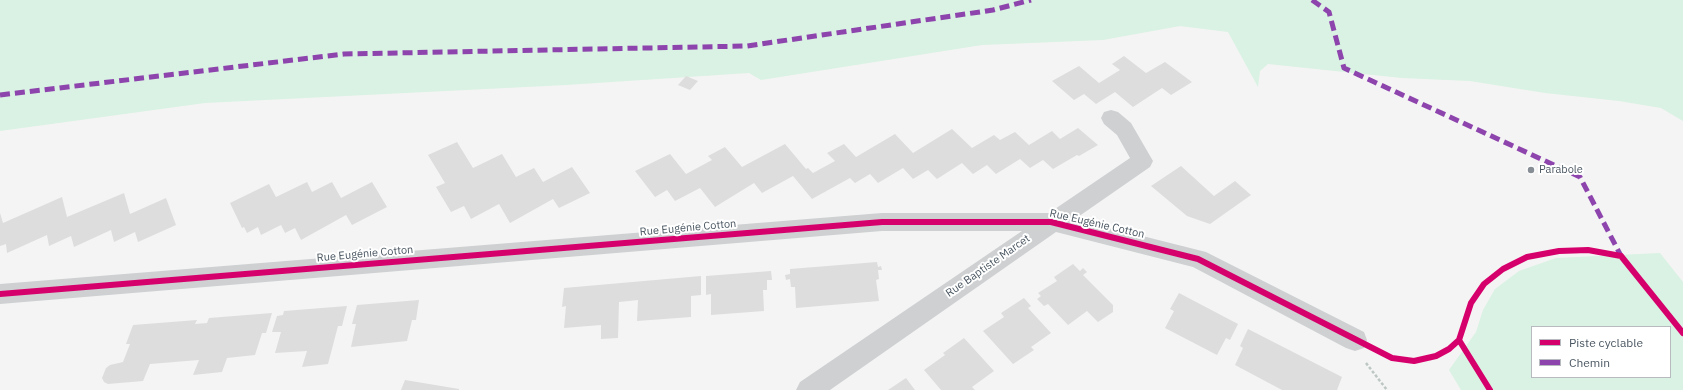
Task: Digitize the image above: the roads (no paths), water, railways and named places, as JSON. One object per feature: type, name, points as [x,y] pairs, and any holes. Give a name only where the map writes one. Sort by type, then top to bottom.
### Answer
[{"type":"street","name":"Rue Baptiste Marcet","points":[[810,390],[1051,222],[1142,161],[1124,129],[1110,118]]},
{"type":"street","name":"Rue Eugénie Cotton","points":[[0,294],[882,222],[1051,222],[1198,259],[1355,340]]},
{"type":"place","name":"Parabole","points":[[1531,170]]}]
